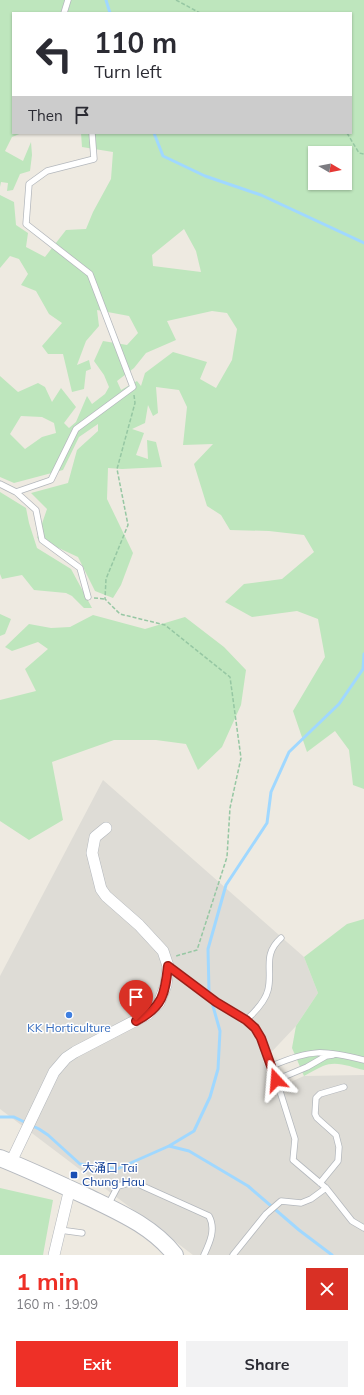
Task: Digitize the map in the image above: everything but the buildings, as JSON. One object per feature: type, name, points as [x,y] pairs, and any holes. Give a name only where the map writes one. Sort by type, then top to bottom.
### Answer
[{"type":"main road","points":[[6,1160],[70,1188],[147,1228],[162,1240],[175,1255]]},
{"type":"street","points":[[6,1160],[24,1136],[54,1072],[66,1058],[148,1014],[159,1004],[166,986],[167,962],[162,951],[139,925],[106,896],[101,889],[92,853],[95,836],[106,828]]},
{"type":"street","points":[[54,1255],[70,1188]]},
{"type":"lane","points":[[64,12],[68,0]]},
{"type":"lane","points":[[16,492],[51,480],[76,429],[133,387],[90,274],[26,224],[29,184],[47,171],[94,158],[92,134]]},
{"type":"lane","points":[[0,484],[16,492],[36,510],[42,540],[80,568],[88,597]]},
{"type":"lane","points":[[246,1020],[256,1011],[265,998],[268,990],[269,958],[273,946],[281,938]]},
{"type":"lane","points":[[167,962],[216,1002],[246,1020],[255,1028],[261,1038],[272,1066],[295,1139],[293,1160],[326,1188],[352,1221],[364,1228]]},
{"type":"lane","points":[[272,1066],[304,1053],[322,1052],[364,1060]]},
{"type":"lane","points":[[276,1080],[326,1056],[341,1055]]},
{"type":"lane","points":[[320,1183],[338,1161],[339,1147],[336,1136],[317,1118],[315,1114],[316,1098],[320,1094],[344,1087]]},
{"type":"lane","points":[[107,1207],[118,1186],[129,1183],[138,1184],[209,1216],[213,1227],[210,1241],[204,1255]]},
{"type":"lane","points":[[233,1255],[237,1252],[266,1214],[281,1201],[301,1203],[311,1199],[326,1188]]},
{"type":"lane","points":[[59,1230],[82,1233]]},
{"type":"path","points":[[176,0],[198,12]]},
{"type":"path","points":[[348,134],[359,153],[364,154]]},
{"type":"path","points":[[133,387],[134,403],[117,469],[128,524],[106,579],[104,599],[120,614],[165,625],[230,677],[241,758],[230,808],[227,857],[196,950],[167,962]]},
{"type":"shaded area","points":[[103,780],[304,957],[318,993],[296,1026],[263,1061],[275,1089],[304,1076],[364,1075],[364,1255],[193,1255],[0,1109],[0,976]]},
{"type":"green space","points":[[0,0],[364,0],[364,789],[353,785],[349,750],[335,731],[307,752],[293,711],[325,657],[318,619],[297,611],[252,617],[225,602],[244,584],[282,579],[314,552],[304,535],[269,531],[230,530],[221,515],[207,506],[194,464],[213,444],[183,445],[187,407],[179,390],[156,387],[158,413],[153,416],[148,405],[145,423],[132,429],[144,433],[136,455],[148,459],[147,440],[156,442],[162,467],[122,469],[108,468],[107,499],[133,553],[121,585],[113,598],[95,591],[78,557],[37,538],[47,509],[31,493],[68,483],[77,450],[98,431],[98,424],[79,437],[63,470],[14,483],[0,477],[0,376],[18,392],[38,383],[45,387],[52,402],[61,388],[76,407],[64,423],[69,428],[76,422],[87,396],[92,404],[105,394],[109,387],[104,375],[94,361],[103,341],[127,345],[138,333],[129,316],[97,310],[99,326],[86,341],[77,365],[89,360],[91,369],[86,371],[84,389],[72,392],[63,354],[48,354],[42,346],[62,323],[49,314],[36,291],[21,285],[28,274],[19,259],[10,256],[0,268],[0,195],[14,202],[16,225],[28,233],[26,247],[45,257],[66,230],[86,229],[93,212],[111,179],[113,152],[82,147],[81,134],[352,134],[352,12],[12,12],[12,134],[20,134],[12,137],[5,151],[23,161],[31,142],[32,155],[30,171],[20,174],[13,190],[7,191],[8,183],[1,182],[0,187]],"holes":[[[184,229],[196,251],[201,272],[153,266],[152,255]],[[212,311],[227,313],[237,329],[232,360],[216,388],[200,379],[207,362],[173,352],[145,373],[141,386],[137,381],[121,390],[117,381],[134,368],[146,353],[176,340],[167,321]],[[21,416],[42,417],[54,423],[56,433],[42,437],[25,449],[10,434]]]},
{"type":"green space","points":[[0,492],[26,508],[37,548],[71,569],[92,608],[84,608],[72,596],[66,593],[34,590],[22,575],[2,579],[0,574]]},
{"type":"green space","points":[[0,614],[11,619],[5,634],[0,636]]},
{"type":"green space","points":[[93,615],[145,629],[185,617],[224,647],[246,670],[241,705],[222,747],[198,770],[186,744],[156,740],[114,740],[52,762],[63,820],[29,840],[0,821],[0,700],[36,691],[25,669],[48,649],[38,642],[12,651],[5,647],[29,624],[51,628],[70,627]]},
{"type":"green space","points":[[364,919],[364,1070],[338,1064],[328,1064],[304,1076],[292,1048],[296,1026],[318,993],[304,957],[347,924]]},
{"type":"green space","points":[[0,1188],[53,1200],[43,1255],[0,1255]]},
{"type":"waterway","points":[[106,0],[110,12]]},
{"type":"waterway","points":[[154,134],[163,156],[205,176],[261,195],[364,243]]},
{"type":"waterway","points":[[0,1117],[14,1117],[39,1129],[48,1135],[80,1164],[117,1169],[169,1146],[194,1131],[210,1097],[218,1069],[220,1031],[209,992],[208,949],[226,885],[267,823],[271,792],[289,752],[339,704],[363,669],[364,654]]},
{"type":"waterway","points":[[169,1146],[189,1151],[248,1186],[299,1230],[332,1255]]},
{"type":"place","name":"KK Horticulture","points":[[69,1015]]},
{"type":"place","name":"大涌口 Tai Chung Hau","points":[[74,1175]]},
{"type":"route","points":[[136,1021],[148,1014],[159,1004],[166,986],[168,966],[216,1002],[246,1020],[255,1028],[261,1038],[276,1080]]}]
